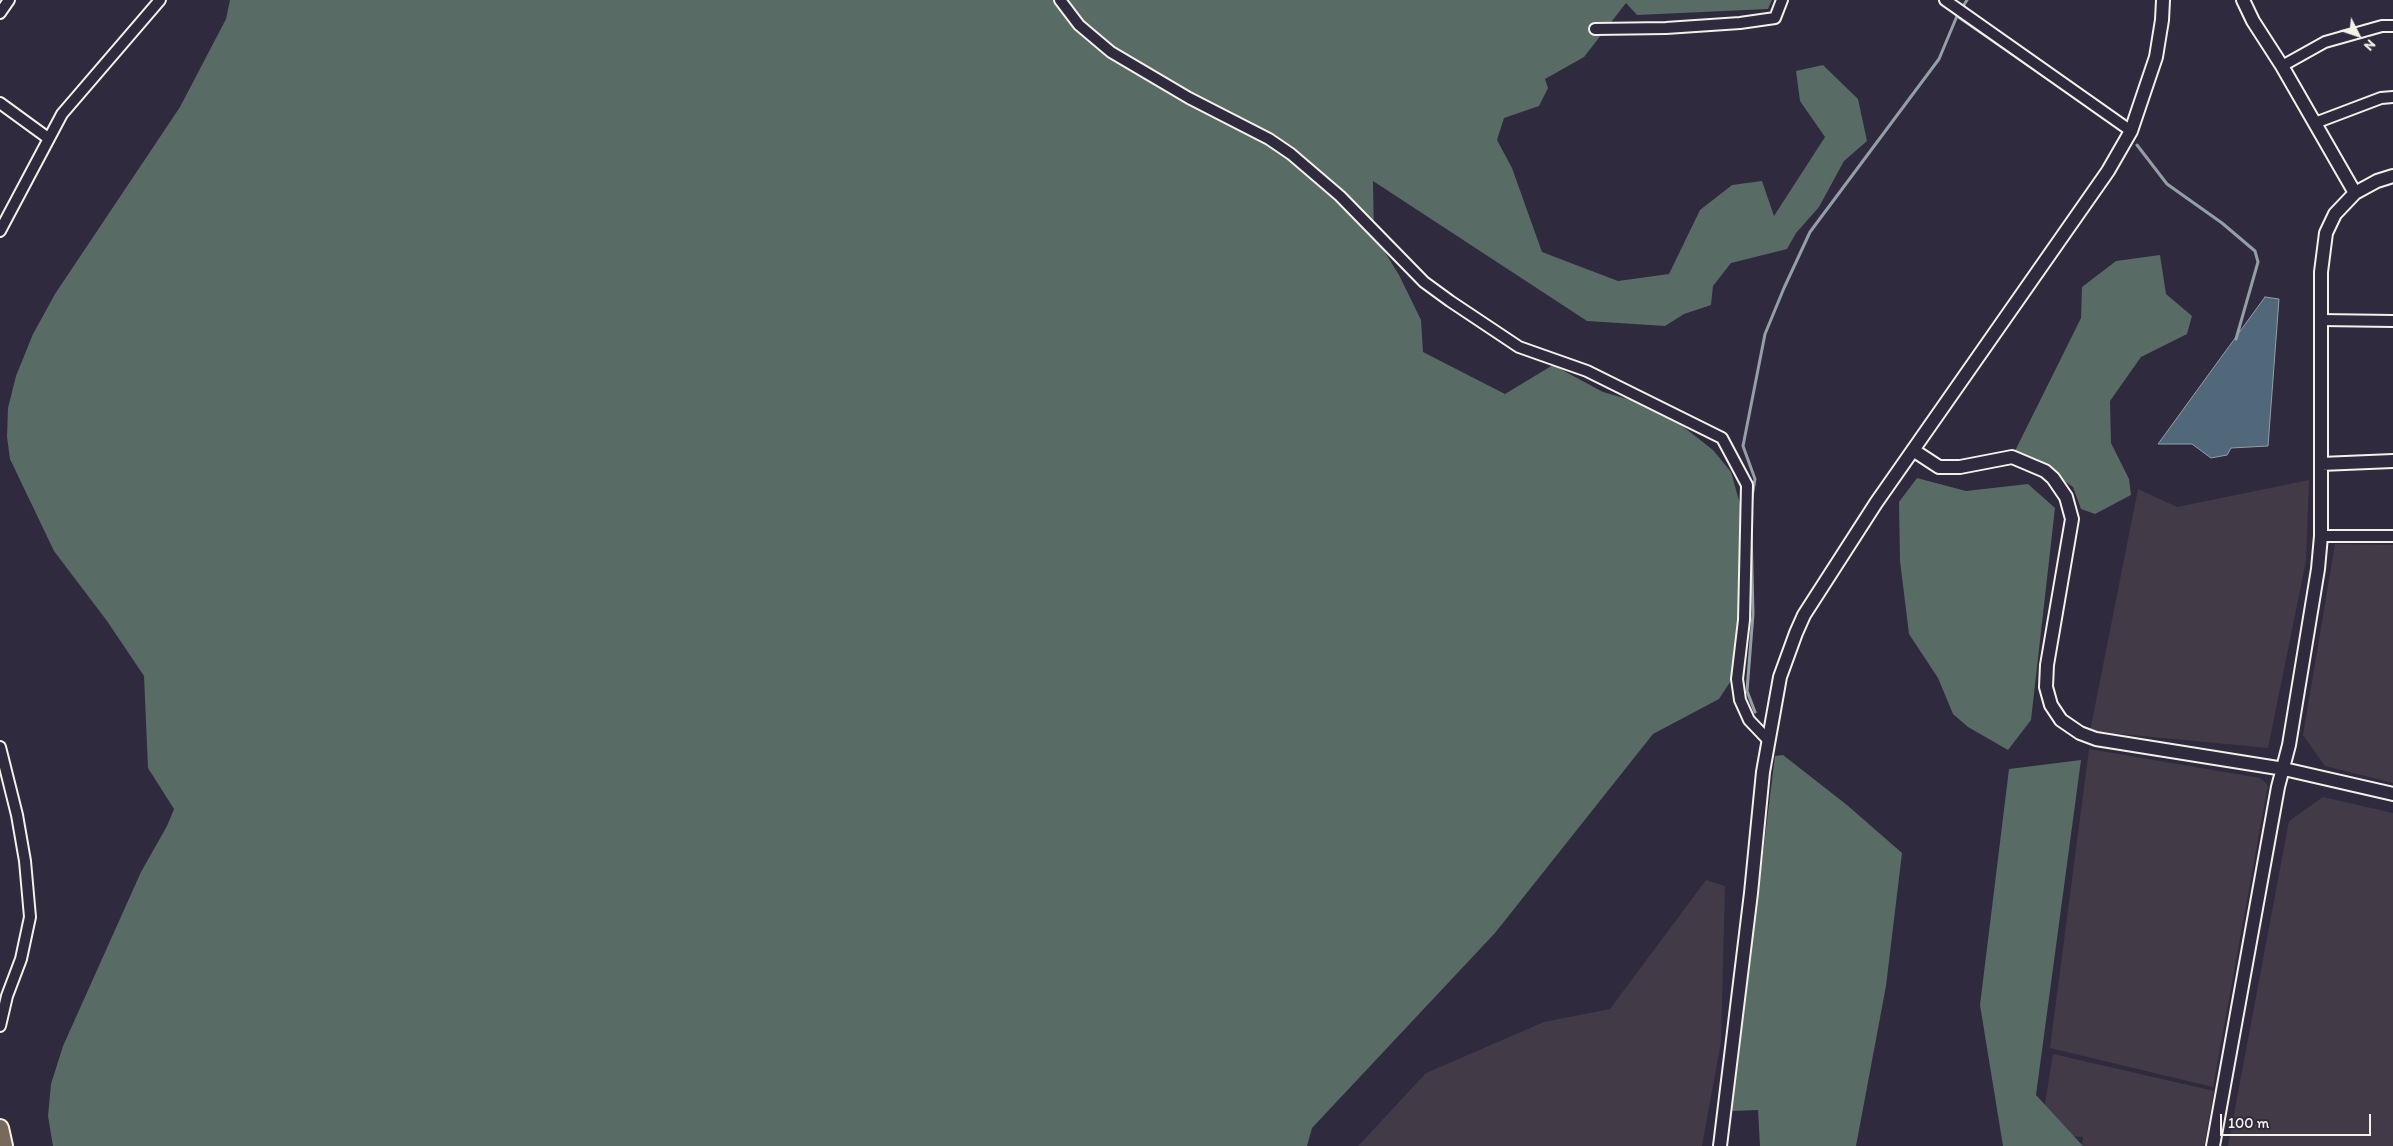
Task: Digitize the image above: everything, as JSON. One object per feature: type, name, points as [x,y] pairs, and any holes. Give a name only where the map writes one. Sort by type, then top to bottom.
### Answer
[{"type":"main road","points":[[0,1128],[4,1146]]},
{"type":"street","points":[[0,13],[9,0]]},
{"type":"street","points":[[0,231],[62,114],[160,0]]},
{"type":"street","points":[[1060,0],[1079,24],[1111,52],[1189,98],[1269,138],[1291,154],[1340,196],[1424,282],[1457,306],[1519,347],[1587,371],[1722,438],[1747,485],[1744,620],[1737,679],[1740,700],[1749,720],[1769,741]]},
{"type":"street","points":[[1595,29],[1666,28],[1740,23],[1774,18],[1782,0]]},
{"type":"street","points":[[1945,0],[2131,131]]},
{"type":"street","points":[[1720,1146],[1750,903],[1763,772],[1780,677],[1804,614],[1913,450],[2108,171],[2131,131],[2156,57],[2163,0]]},
{"type":"street","points":[[2246,1],[2253,21],[2282,66],[2355,193]]},
{"type":"street","points":[[2282,66],[2325,42],[2382,26],[2393,26]]},
{"type":"street","points":[[2315,123],[2381,98],[2393,97]]},
{"type":"street","points":[[0,103],[48,138]]},
{"type":"street","points":[[2213,1146],[2278,786],[2284,769],[2312,611],[2321,536],[2321,272],[2326,233],[2335,214],[2355,193],[2377,181],[2393,176]]},
{"type":"street","points":[[2321,320],[2393,321]]},
{"type":"street","points":[[1913,450],[1939,467],[1960,467],[2012,457],[2045,471],[2054,478],[2066,497],[2072,519],[2047,665],[2046,687],[2051,705],[2061,720],[2080,733],[2096,739],[2284,769],[2393,794]]},
{"type":"street","points":[[2321,464],[2393,461]]},
{"type":"street","points":[[2321,536],[2393,536]]},
{"type":"street","points":[[0,747],[19,824],[25,862],[30,918],[21,960],[7,996],[0,1026]]},
{"type":"shaded area","points":[[2309,480],[2306,561],[2268,748],[2090,731],[2138,489],[2177,507]]},
{"type":"shaded area","points":[[2335,544],[2393,545],[2393,783],[2325,766],[2303,735]]},
{"type":"shaded area","points":[[2089,749],[2260,778],[2268,785],[2213,1087],[2050,1048]]},
{"type":"shaded area","points":[[2323,797],[2393,813],[2393,1146],[2228,1146],[2289,821]]},
{"type":"shaded area","points":[[1706,880],[1725,886],[1721,1042],[1702,1146],[1358,1146],[1426,1073],[1544,1022],[1610,1009]]},
{"type":"shaded area","points":[[2053,1054],[2214,1091],[2204,1146],[2082,1146],[2083,1137],[2040,1134]]},
{"type":"green space","points":[[230,0],[1772,0],[1768,9],[1637,15],[1626,3],[1584,57],[1545,79],[1548,88],[1539,106],[1504,118],[1497,140],[1512,168],[1542,252],[1618,281],[1669,274],[1700,210],[1732,185],[1762,181],[1774,216],[1825,137],[1800,101],[1796,71],[1823,65],[1858,99],[1867,141],[1844,161],[1819,207],[1796,233],[1787,249],[1731,263],[1713,286],[1711,305],[1684,314],[1665,326],[1587,321],[1373,181],[1374,240],[1383,249],[1399,275],[1421,320],[1423,352],[1505,394],[1553,365],[1603,392],[1631,400],[1681,425],[1713,450],[1731,472],[1740,504],[1745,541],[1738,608],[1738,670],[1719,699],[1653,734],[1495,933],[1312,1128],[1307,1146],[53,1146],[48,1116],[51,1084],[63,1046],[141,872],[167,826],[174,809],[148,768],[144,676],[107,621],[54,551],[10,459],[7,437],[8,408],[16,376],[33,334],[55,294],[180,107],[226,19]]},
{"type":"green space","points":[[2160,255],[2166,294],[2192,316],[2187,334],[2141,357],[2110,401],[2111,443],[2129,479],[2131,495],[2095,514],[2081,509],[2073,487],[2040,464],[2014,453],[2081,318],[2082,287],[2116,261]]},
{"type":"green space","points":[[1917,478],[1966,491],[2028,484],[2055,508],[2031,720],[2008,750],[1968,727],[1953,714],[1938,678],[1909,634],[1900,561],[1899,502]]},
{"type":"green space","points":[[1783,755],[1847,805],[1902,853],[1886,986],[1856,1146],[1760,1146],[1758,1110],[1731,1111],[1775,756]]},
{"type":"green space","points":[[2081,760],[2036,1095],[2083,1146],[2003,1146],[1980,1005],[2009,769]]},
{"type":"water","points":[[2265,297],[2279,299],[2268,446],[2231,448],[2227,455],[2211,458],[2192,444],[2158,444]]},
{"type":"waterway","points":[[1751,503],[1755,479],[1743,446],[1765,334],[1784,288],[1810,232],[1939,59],[1957,16],[1967,0]]},
{"type":"waterway","points":[[1957,16],[2100,115]]},
{"type":"waterway","points":[[2137,145],[2167,184],[2222,223],[2255,251],[2258,262],[2236,339]]},
{"type":"waterway","points":[[1751,527],[1753,614],[1747,691],[1755,712]]}]
